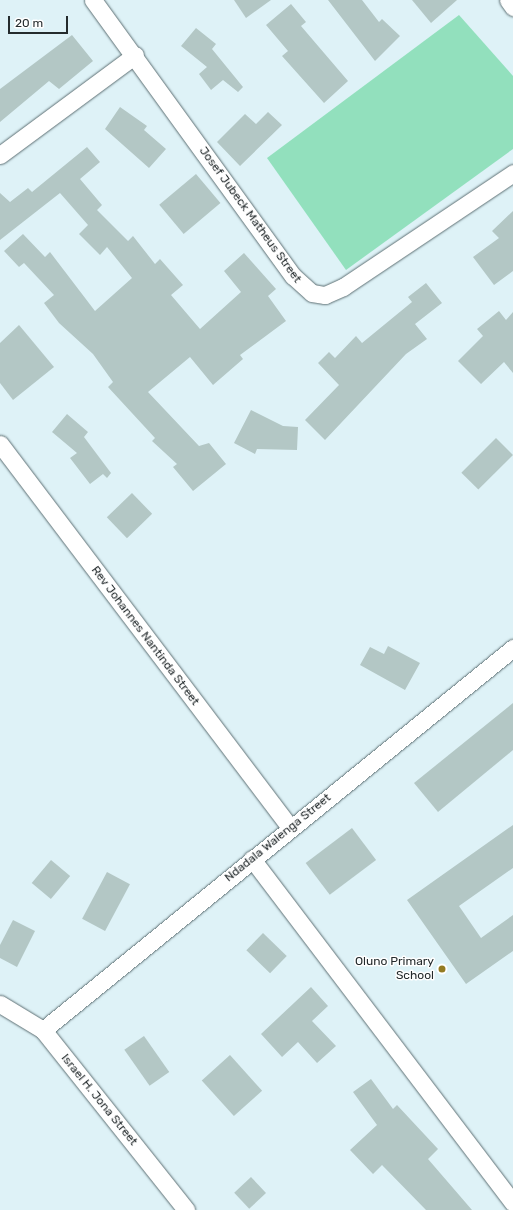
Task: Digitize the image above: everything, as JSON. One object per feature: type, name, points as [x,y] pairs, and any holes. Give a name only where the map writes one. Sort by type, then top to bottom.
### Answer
[{"type":"street","name":"Josef Jubeck Matheus Street","points":[[93,0],[135,55],[293,276],[312,293],[325,295],[343,287],[513,173]]},
{"type":"street","points":[[508,0],[513,7]]},
{"type":"street","points":[[0,155],[135,55]]},
{"type":"street","name":"Rev Johannes Nantinda Street","points":[[0,444],[290,828]]},
{"type":"street","name":"Ndadala Walenga Street","points":[[43,1030],[513,648]]},
{"type":"street","points":[[252,859],[513,1203]]},
{"type":"street","name":"Israel H. Jona Street","points":[[0,1004],[43,1030],[186,1210]]},
{"type":"green space","points":[[459,15],[513,76],[513,149],[346,270],[267,158]]},
{"type":"building","points":[[234,0],[271,0],[246,18]]},
{"type":"building","points":[[328,0],[362,0],[379,22],[382,19],[400,36],[375,61]]},
{"type":"building","points":[[412,0],[457,0],[431,23]]},
{"type":"building","points":[[291,4],[306,22],[301,26],[348,81],[324,103],[282,56],[288,51],[266,25]]},
{"type":"building","points":[[196,28],[216,44],[212,49],[243,87],[238,92],[223,80],[211,90],[199,74],[207,67],[181,46]]},
{"type":"building","points":[[72,35],[93,61],[59,89],[49,81],[0,122],[0,89]]},
{"type":"building","points":[[120,107],[147,126],[144,130],[166,149],[149,168],[105,129]]},
{"type":"building","points":[[268,112],[282,125],[240,166],[217,142],[245,114],[256,124]]},
{"type":"building","points":[[87,147],[100,162],[80,179],[102,205],[97,210],[128,241],[133,236],[155,264],[160,259],[183,285],[171,295],[200,329],[241,292],[224,271],[244,253],[276,289],[268,296],[286,321],[240,355],[243,359],[213,385],[190,357],[148,392],[199,446],[209,443],[226,464],[193,491],[173,467],[177,464],[152,441],[155,438],[108,387],[113,382],[93,354],[59,323],[44,303],[54,295],[24,263],[19,267],[4,251],[23,234],[45,257],[50,252],[95,311],[132,278],[107,247],[100,255],[79,234],[88,225],[60,193],[0,240],[0,193],[10,202],[28,188],[32,192]]},
{"type":"building","points":[[196,174],[220,203],[184,234],[159,205]]},
{"type":"building","points":[[513,211],[513,271],[494,285],[473,257],[499,238],[492,231]]},
{"type":"building","points":[[426,283],[442,303],[415,324],[427,339],[406,354],[325,440],[305,420],[339,385],[318,363],[329,352],[335,358],[356,336],[362,343],[412,302],[408,297]]},
{"type":"building","points":[[499,311],[506,320],[513,312],[513,373],[504,362],[481,384],[458,361],[483,336],[477,329]]},
{"type":"building","points":[[19,325],[54,367],[13,400],[0,383],[0,343]]},
{"type":"building","points":[[251,410],[283,426],[298,427],[297,450],[257,449],[255,454],[234,443]]},
{"type":"building","points":[[67,414],[88,432],[84,437],[111,473],[107,478],[103,474],[90,484],[70,458],[77,453],[52,432]]},
{"type":"building","points":[[496,438],[513,455],[478,490],[461,473]]},
{"type":"building","points":[[132,493],[152,514],[127,538],[107,517]]},
{"type":"building","points":[[388,646],[420,663],[405,690],[360,665],[370,647],[384,654]]},
{"type":"building","points":[[513,703],[513,750],[438,812],[414,783]]},
{"type":"building","points":[[513,825],[513,868],[459,906],[481,938],[513,915],[513,951],[466,984],[407,900]]},
{"type":"building","points":[[352,828],[376,860],[330,895],[306,863]]},
{"type":"building","points":[[51,860],[70,876],[51,899],[32,883]]},
{"type":"building","points":[[107,872],[130,884],[105,931],[82,919]]},
{"type":"building","points":[[13,920],[35,931],[17,967],[0,958],[0,945]]},
{"type":"building","points":[[263,933],[287,956],[270,973],[246,950]]},
{"type":"building","points":[[311,987],[328,1006],[312,1021],[336,1046],[317,1063],[298,1042],[282,1057],[261,1034]]},
{"type":"building","points":[[144,1036],[169,1072],[150,1086],[124,1050]]},
{"type":"building","points":[[230,1055],[262,1091],[234,1116],[202,1080]]},
{"type":"building","points":[[371,1079],[393,1109],[397,1105],[438,1149],[428,1159],[472,1210],[426,1210],[382,1165],[373,1174],[350,1150],[377,1125],[353,1092]]},
{"type":"building","points":[[251,1177],[266,1193],[249,1209],[234,1193]]},
{"type":"place","name":"Oluno Primary School","points":[[442,969]]}]
